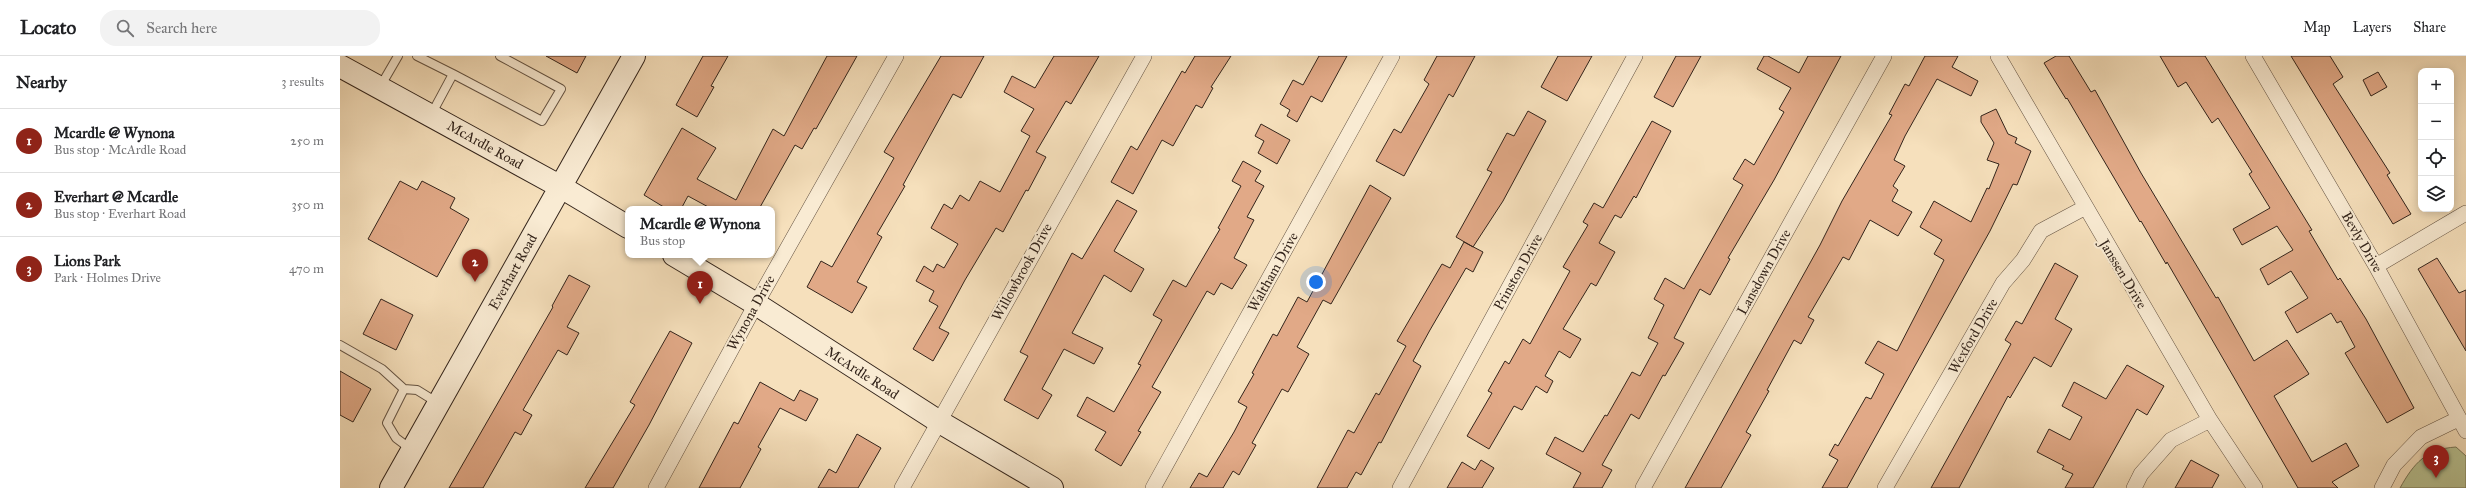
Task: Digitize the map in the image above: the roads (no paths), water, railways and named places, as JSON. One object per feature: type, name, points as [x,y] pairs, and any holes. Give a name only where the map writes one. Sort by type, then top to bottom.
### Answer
[{"type":"main road","name":"Everhart Road","points":[[391,488],[634,56]]},
{"type":"main road","name":"McArdle Road","points":[[340,66],[561,187],[625,225]]},
{"type":"main road","name":"McArdle Road","points":[[679,258],[756,304],[938,421],[1052,488]]},
{"type":"street","name":"Wynona Drive","points":[[656,488],[756,304],[896,56]]},
{"type":"street","name":"Willowbrook Drive","points":[[902,488],[938,421],[1144,56]]},
{"type":"street","name":"Waltham Drive","points":[[1153,488],[1392,56]]},
{"type":"street","name":"Prinston Drive","points":[[1400,488],[1635,56]]},
{"type":"street","name":"Lansdown Drive","points":[[1643,488],[1884,56]]},
{"type":"street","name":"Janssen Drive","points":[[1998,56],[2084,208],[2210,420],[2255,488]]},
{"type":"street","name":"Bevly Drive","points":[[2253,56],[2376,266],[2462,425]]},
{"type":"street","name":"Wexford Drive","points":[[1886,488],[2004,283],[2023,260],[2041,231],[2084,208]]},
{"type":"street","points":[[2376,266],[2466,212]]},
{"type":"street","points":[[2134,488],[2142,474],[2171,440],[2210,420]]},
{"type":"street","points":[[2382,488],[2394,465],[2421,437],[2462,425]]},
{"type":"lane","points":[[380,88],[398,56]]},
{"type":"lane","points":[[417,56],[542,121],[561,88],[500,56]]},
{"type":"lane","points":[[430,116],[453,74]]},
{"type":"lane","points":[[340,344],[382,369],[404,389],[417,390],[439,403]]},
{"type":"lane","points":[[404,389],[387,423],[396,438],[412,451]]},
{"type":"place","name":"Everhart @ Mcardle","points":[[475,282]]},
{"type":"place","name":"Mcardle @ Wynona","points":[[700,304]]},
{"type":"place","name":"Lions Park","points":[[2436,478]]}]
